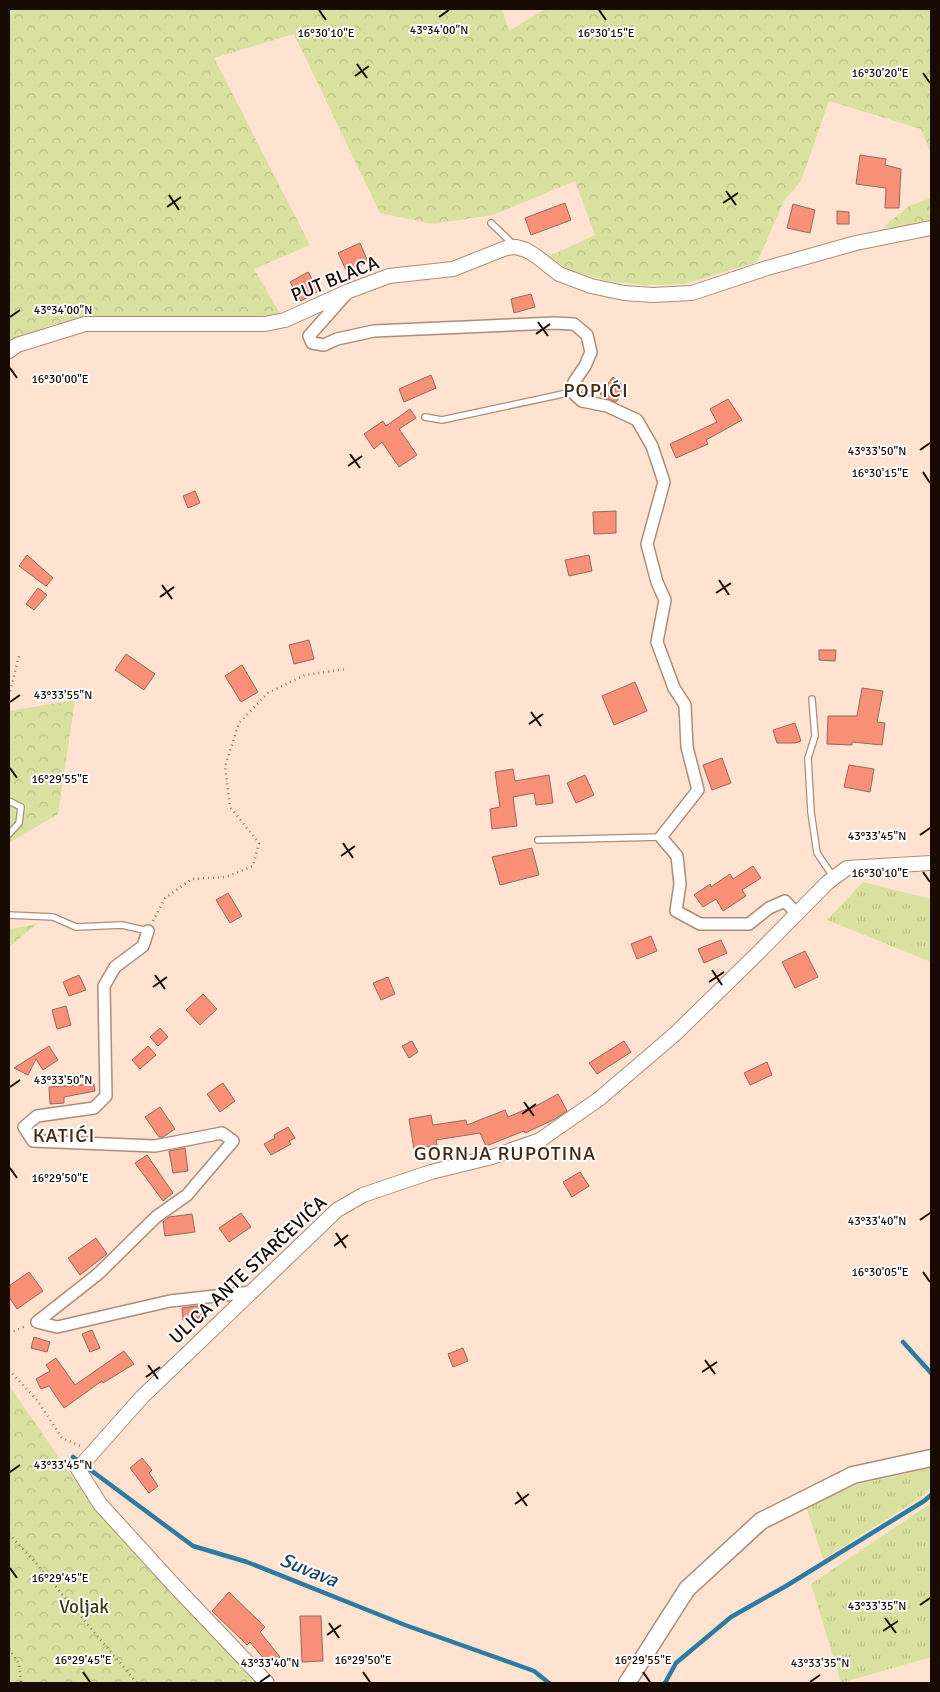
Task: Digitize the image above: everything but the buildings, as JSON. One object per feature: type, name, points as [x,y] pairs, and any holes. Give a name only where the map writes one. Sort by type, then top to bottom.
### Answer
[{"type":"main road","points":[[627,1683],[687,1589],[761,1521],[853,1475],[931,1458]]},
{"type":"street","points":[[516,247],[536,256],[559,274],[591,286],[624,293],[653,295],[692,293],[766,268],[856,243],[931,228]]},
{"type":"street","name":"PUT BLACA","points":[[9,351],[17,345],[85,324],[265,324],[284,320],[349,291],[389,276],[453,269],[506,248],[516,247]]},
{"type":"street","points":[[349,291],[309,336],[312,343],[324,345],[337,339],[374,331],[554,323],[574,324],[587,335],[591,352],[585,366],[574,382],[572,392],[582,401],[607,406],[637,420],[652,446],[664,482],[647,544],[657,582],[665,600],[657,642],[674,688],[685,705],[687,747],[698,790],[661,837],[677,856],[680,884],[676,910],[700,924],[750,924],[769,908],[785,901],[797,914]]},
{"type":"street","name":"ULICA ANTE STARČEVIĆA","points":[[267,1683],[100,1504],[78,1469],[90,1454],[142,1397],[337,1210],[363,1195],[431,1172],[492,1157],[540,1140],[599,1099],[675,1034],[834,878],[848,868],[931,863]]},
{"type":"street","points":[[37,1322],[98,1274],[156,1217],[187,1195],[233,1141],[222,1133],[155,1146],[33,1140],[24,1127],[37,1116],[94,1108],[106,1096],[104,986],[116,967],[143,946],[148,931]]},
{"type":"street","points":[[37,1322],[57,1327],[170,1301],[252,1292]]},
{"type":"lane","points":[[491,223],[516,247]]},
{"type":"lane","points":[[425,417],[442,420],[572,392]]},
{"type":"lane","points":[[812,699],[815,736],[808,758],[811,812],[817,854],[834,878]]},
{"type":"lane","points":[[9,801],[21,807],[19,823],[9,834]]},
{"type":"lane","points":[[538,840],[661,837]]},
{"type":"lane","points":[[9,915],[53,917],[76,927],[122,925],[148,931]]},
{"type":"path","points":[[9,696],[19,656]]},
{"type":"path","points":[[148,931],[165,898],[192,879],[226,877],[253,866],[259,843],[230,807],[225,766],[239,723],[268,693],[305,675],[348,669]]},
{"type":"path","points":[[9,1333],[37,1322]]},
{"type":"path","points":[[9,1370],[37,1400],[62,1438],[90,1454]]},
{"type":"path","points":[[9,1534],[137,1683]]},
{"type":"path","points":[[9,1649],[19,1664],[20,1683]]},
{"type":"green space","points":[[9,9],[502,9],[509,31],[545,9],[931,9],[931,153],[921,129],[829,101],[801,181],[784,201],[757,262],[684,284],[643,285],[608,281],[569,270],[549,256],[595,235],[575,181],[493,215],[433,224],[380,213],[294,34],[214,58],[310,245],[254,269],[280,313],[249,318],[80,319],[49,326],[9,342]]},
{"type":"green space","points":[[931,198],[931,225],[898,229],[883,227],[909,206]]},
{"type":"green space","points":[[75,700],[58,814],[9,843],[9,711]]},
{"type":"green space","points":[[863,882],[931,899],[931,962],[827,920]]},
{"type":"green space","points":[[37,924],[9,947],[9,929]]},
{"type":"green space","name":"Voljak","points":[[9,1385],[71,1475],[156,1574],[259,1683],[9,1683]]},
{"type":"green space","points":[[931,1468],[931,1487],[920,1498],[823,1559],[806,1506],[852,1486]]},
{"type":"green space","points":[[931,1503],[931,1657],[841,1683],[811,1584]]},
{"type":"waterway","points":[[903,1342],[931,1373]]},
{"type":"waterway","name":"Suvava","points":[[73,1457],[193,1546],[247,1562],[405,1625],[534,1671],[549,1683]]},
{"type":"waterway","points":[[665,1683],[676,1663],[731,1617],[786,1586],[931,1495]]},
{"type":"district","name":"POPIĆI","points":[[596,390]]},
{"type":"district","name":"KATIĆI","points":[[64,1135]]},
{"type":"district","name":"GORNJA RUPOTINA","points":[[505,1153]]}]
